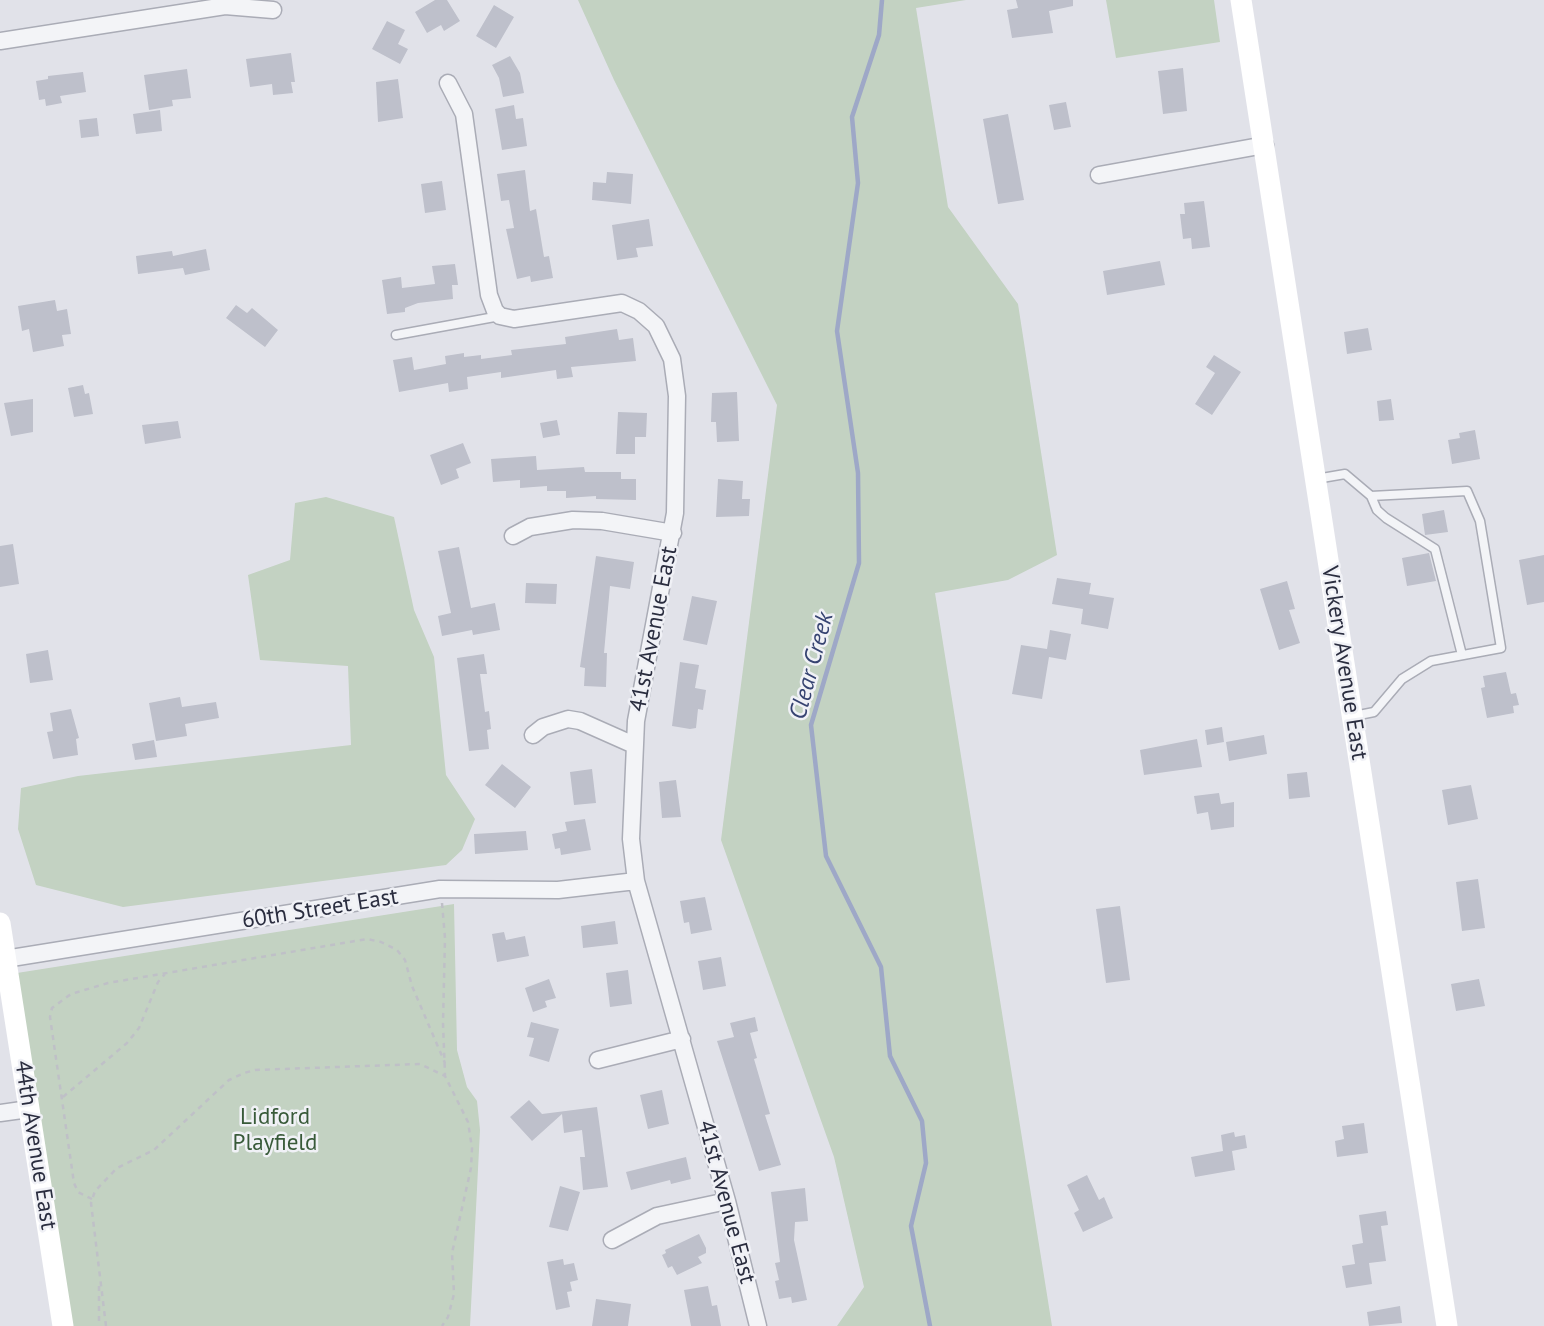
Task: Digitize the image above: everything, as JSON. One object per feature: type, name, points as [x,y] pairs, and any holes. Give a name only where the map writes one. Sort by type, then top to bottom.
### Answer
[{"type":"street","name":"Vickery Avenue East","points":[[1241,0],[1447,1326]]},
{"type":"street","points":[[0,41],[225,6],[273,10]]},
{"type":"street","points":[[448,83],[464,114],[489,295],[500,316]]},
{"type":"street","points":[[1099,175],[1265,145]]},
{"type":"street","name":"41st Avenue East","points":[[500,316],[514,319],[622,303],[639,311],[656,326],[670,352],[676,382],[677,491],[673,533],[640,694],[630,821],[636,881],[727,1201],[758,1326]]},
{"type":"street","points":[[513,536],[530,527],[573,520],[602,521],[673,533]]},
{"type":"street","points":[[533,735],[543,727],[568,719],[580,721],[634,745]]},
{"type":"street","name":"60th Street East","points":[[5,959],[440,889],[558,890],[636,881]]},
{"type":"street","name":"44th Avenue East","points":[[0,923],[63,1326]]},
{"type":"street","points":[[598,1060],[682,1039]]},
{"type":"street","points":[[0,1113],[29,1109]]},
{"type":"street","points":[[612,1240],[657,1216],[727,1201]]},
{"type":"lane","points":[[396,335],[500,316]]},
{"type":"lane","points":[[1316,479],[1345,474],[1371,496],[1377,510],[1386,518],[1435,550],[1462,655]]},
{"type":"lane","points":[[1352,716],[1374,712],[1402,678],[1431,661],[1501,648],[1480,520],[1467,491],[1371,496]]},
{"type":"path","points":[[440,889],[445,938],[446,1076],[468,1122],[472,1148],[471,1168],[452,1253],[454,1294],[448,1317],[442,1326]]},
{"type":"path","points":[[92,1199],[78,1192],[74,1183],[50,1017],[52,1008],[71,995],[108,983],[367,939],[397,950],[405,960],[445,1063]]},
{"type":"path","points":[[62,1099],[127,1043],[139,1028],[158,982],[165,974]]},
{"type":"path","points":[[99,1326],[99,1286],[92,1199],[104,1178],[117,1168],[154,1150],[229,1080],[255,1070],[420,1064],[446,1076]]},
{"type":"path","points":[[99,1286],[106,1326]]},
{"type":"green space","points":[[578,0],[966,0],[916,8],[948,207],[1018,304],[1057,555],[1008,580],[935,593],[1052,1326],[837,1326],[864,1287],[834,1157],[721,840],[777,405],[614,80]]},
{"type":"green space","points":[[1106,0],[1214,0],[1220,42],[1116,58]]},
{"type":"green space","points":[[326,497],[394,517],[414,610],[434,657],[446,775],[475,819],[462,850],[446,865],[123,907],[36,885],[18,829],[21,788],[78,776],[351,745],[348,666],[260,660],[248,575],[290,560],[295,503]]},
{"type":"green space","name":"Lidford Playfield","points":[[454,904],[457,1050],[467,1087],[477,1101],[480,1130],[470,1326],[73,1326],[17,973]]},
{"type":"building","points":[[435,0],[447,0],[460,21],[444,31],[441,25],[427,33],[415,12]]},
{"type":"building","points":[[1016,0],[1073,0],[1073,6],[1049,11],[1053,33],[1012,38],[1007,10],[1018,8]]},
{"type":"building","points":[[494,5],[514,17],[496,48],[476,36]]},
{"type":"building","points":[[387,21],[405,30],[398,44],[408,49],[400,64],[372,49]]},
{"type":"building","points":[[291,53],[295,82],[291,82],[293,93],[273,95],[272,84],[250,87],[246,59]]},
{"type":"building","points":[[510,56],[520,73],[524,93],[503,97],[499,78],[492,65]]},
{"type":"building","points":[[1183,68],[1187,111],[1163,114],[1158,71]]},
{"type":"building","points":[[187,69],[191,98],[172,100],[173,106],[149,110],[144,75]]},
{"type":"building","points":[[83,72],[86,92],[60,96],[62,103],[46,106],[45,99],[39,100],[36,81],[48,79],[48,76]]},
{"type":"building","points":[[398,79],[403,118],[378,122],[376,82]]},
{"type":"building","points":[[1066,102],[1071,127],[1054,130],[1049,105]]},
{"type":"building","points":[[514,105],[516,119],[523,118],[527,146],[502,150],[495,109]]},
{"type":"building","points":[[160,110],[162,131],[136,134],[133,114]]},
{"type":"building","points":[[1008,114],[1024,200],[998,204],[983,119]]},
{"type":"building","points":[[97,118],[99,136],[81,138],[79,120]]},
{"type":"building","points":[[525,170],[530,211],[536,209],[544,257],[549,256],[553,278],[531,282],[530,276],[517,279],[506,229],[514,228],[509,200],[501,201],[497,174]]},
{"type":"building","points":[[607,172],[633,174],[631,204],[592,200],[593,182],[606,183]]},
{"type":"building","points":[[442,181],[446,210],[425,213],[421,184]]},
{"type":"building","points":[[1204,201],[1210,247],[1192,249],[1191,238],[1183,239],[1180,214],[1185,214],[1184,203]]},
{"type":"building","points":[[649,219],[653,246],[636,248],[638,257],[617,260],[612,225]]},
{"type":"building","points":[[206,249],[210,270],[185,275],[183,268],[138,274],[136,256],[172,251],[173,256]]},
{"type":"building","points":[[1160,261],[1165,285],[1107,295],[1103,271]]},
{"type":"building","points":[[455,264],[458,285],[452,285],[453,299],[418,303],[405,308],[405,312],[387,314],[382,280],[401,277],[402,288],[435,284],[432,266]]},
{"type":"building","points":[[55,300],[57,311],[67,309],[71,334],[62,335],[64,346],[33,352],[29,329],[22,331],[18,306]]},
{"type":"building","points":[[236,305],[247,313],[252,308],[278,330],[265,347],[226,318]]},
{"type":"building","points":[[1368,328],[1372,350],[1347,354],[1344,332]]},
{"type":"building","points":[[617,329],[619,340],[633,338],[636,361],[571,367],[573,377],[557,379],[556,370],[501,378],[501,372],[467,377],[468,389],[449,392],[448,383],[399,392],[393,360],[412,357],[414,370],[446,364],[445,356],[464,353],[464,357],[481,355],[481,359],[512,355],[511,350],[566,344],[565,337]]},
{"type":"building","points":[[1214,355],[1241,372],[1212,415],[1195,404],[1215,373],[1206,367]]},
{"type":"building","points":[[83,385],[85,394],[89,393],[93,414],[74,417],[68,388]]},
{"type":"building","points":[[737,392],[739,441],[717,442],[716,422],[711,422],[712,393]]},
{"type":"building","points":[[33,399],[33,432],[11,436],[4,403]]},
{"type":"building","points":[[1391,399],[1394,420],[1379,421],[1377,401]]},
{"type":"building","points":[[618,412],[647,413],[646,437],[635,437],[635,454],[616,454]]},
{"type":"building","points":[[557,420],[560,435],[543,438],[540,423]]},
{"type":"building","points":[[178,421],[181,438],[145,444],[142,425]]},
{"type":"building","points":[[1475,430],[1480,459],[1452,464],[1448,440],[1460,438],[1459,433]]},
{"type":"building","points":[[463,443],[471,463],[456,469],[459,478],[441,485],[430,455]]},
{"type":"building","points":[[536,456],[537,470],[584,467],[585,472],[621,472],[621,479],[636,479],[636,500],[596,499],[596,496],[566,498],[566,491],[547,491],[547,486],[520,488],[520,480],[493,482],[491,459]]},
{"type":"building","points":[[718,479],[743,481],[742,499],[750,499],[749,516],[716,517]]},
{"type":"building","points":[[1444,510],[1448,532],[1425,535],[1422,514]]},
{"type":"building","points":[[13,544],[19,584],[0,587],[0,546]]},
{"type":"building","points":[[459,547],[471,608],[495,603],[500,630],[473,635],[472,630],[442,636],[438,616],[451,613],[438,551]]},
{"type":"building","points":[[1429,553],[1436,581],[1407,586],[1402,558]]},
{"type":"building","points":[[1544,555],[1544,602],[1527,605],[1519,560]]},
{"type":"building","points":[[596,556],[634,562],[630,589],[610,586],[604,653],[607,653],[606,687],[584,686],[585,668],[580,667]]},
{"type":"building","points":[[1057,578],[1091,583],[1089,594],[1114,598],[1108,629],[1081,624],[1083,609],[1052,604]]},
{"type":"building","points":[[1287,581],[1295,609],[1289,610],[1300,643],[1279,650],[1260,589]]},
{"type":"building","points":[[526,583],[557,584],[556,604],[525,603]]},
{"type":"building","points":[[692,596],[717,601],[707,645],[683,640]]},
{"type":"building","points":[[1050,630],[1071,634],[1066,660],[1049,657],[1042,699],[1012,694],[1021,645],[1047,649]]},
{"type":"building","points":[[48,650],[53,680],[30,683],[26,654]]},
{"type":"building","points":[[484,654],[487,674],[480,674],[485,712],[489,711],[489,749],[469,751],[457,658]]},
{"type":"building","points":[[680,662],[699,665],[695,688],[706,690],[703,710],[698,709],[696,728],[672,726]]},
{"type":"building","points":[[1506,672],[1511,694],[1516,693],[1519,705],[1513,706],[1514,713],[1487,718],[1481,688],[1485,687],[1483,676]]},
{"type":"building","points":[[180,697],[182,707],[216,702],[219,718],[185,724],[187,736],[156,741],[149,703]]},
{"type":"building","points":[[71,709],[79,738],[76,739],[78,755],[53,759],[47,732],[53,731],[50,713]]},
{"type":"building","points":[[1222,727],[1224,742],[1207,745],[1205,730]]},
{"type":"building","points":[[1264,735],[1267,754],[1229,761],[1226,742]]},
{"type":"building","points":[[1197,739],[1202,767],[1144,775],[1140,750]]},
{"type":"building","points":[[154,740],[157,757],[135,760],[132,744]]},
{"type":"building","points":[[502,764],[531,787],[515,808],[485,785]]},
{"type":"building","points":[[592,769],[596,803],[574,805],[570,772]]},
{"type":"building","points":[[1307,772],[1310,797],[1289,799],[1287,774]]},
{"type":"building","points":[[676,780],[681,817],[662,818],[659,782]]},
{"type":"building","points":[[1471,785],[1478,819],[1448,825],[1442,790]]},
{"type":"building","points":[[1219,793],[1221,804],[1234,802],[1234,827],[1211,830],[1208,812],[1197,814],[1194,796]]},
{"type":"building","points":[[585,819],[591,850],[561,855],[560,848],[555,849],[552,834],[567,831],[565,822]]},
{"type":"building","points":[[526,831],[528,850],[475,854],[474,834]]},
{"type":"building","points":[[1478,879],[1485,928],[1462,931],[1456,882]]},
{"type":"building","points":[[705,897],[712,930],[691,934],[689,922],[684,923],[680,901]]},
{"type":"building","points":[[1120,906],[1130,980],[1106,983],[1096,909]]},
{"type":"building","points":[[615,921],[618,944],[583,948],[581,926]]},
{"type":"building","points":[[504,932],[506,940],[525,936],[529,956],[497,962],[492,934]]},
{"type":"building","points":[[721,957],[726,986],[703,990],[698,961]]},
{"type":"building","points":[[628,970],[632,1004],[610,1007],[606,973]]},
{"type":"building","points":[[549,979],[556,998],[545,1001],[547,1007],[533,1012],[525,988]]},
{"type":"building","points":[[1479,979],[1485,1006],[1456,1011],[1451,984]]},
{"type":"building","points":[[755,1017],[758,1031],[750,1033],[757,1058],[754,1059],[770,1114],[765,1115],[781,1165],[759,1171],[717,1041],[734,1037],[730,1023]]},
{"type":"building","points":[[531,1022],[559,1029],[549,1062],[529,1056],[534,1038],[527,1037]]},
{"type":"building","points":[[662,1090],[669,1124],[648,1129],[640,1095]]},
{"type":"building","points":[[529,1100],[542,1114],[597,1107],[608,1187],[583,1190],[580,1157],[585,1157],[582,1130],[564,1133],[562,1114],[532,1141],[510,1117]]},
{"type":"building","points":[[1364,1123],[1368,1153],[1337,1157],[1335,1141],[1344,1139],[1342,1126]]},
{"type":"building","points":[[1234,1132],[1235,1137],[1245,1135],[1247,1148],[1232,1151],[1235,1170],[1195,1177],[1191,1157],[1223,1151],[1221,1135]]},
{"type":"building","points":[[686,1157],[691,1179],[671,1184],[670,1180],[631,1190],[626,1172]]},
{"type":"building","points":[[1087,1175],[1099,1200],[1104,1197],[1113,1218],[1083,1232],[1074,1213],[1079,1210],[1067,1185]]},
{"type":"building","points":[[560,1186],[580,1192],[568,1231],[549,1227]]},
{"type":"building","points":[[805,1188],[808,1221],[795,1222],[794,1240],[807,1300],[792,1303],[791,1297],[779,1299],[775,1281],[779,1280],[775,1263],[780,1262],[771,1192]]},
{"type":"building","points":[[1386,1211],[1388,1225],[1381,1226],[1386,1261],[1369,1263],[1372,1284],[1346,1288],[1342,1266],[1355,1264],[1352,1245],[1363,1243],[1359,1215]]},
{"type":"building","points":[[699,1234],[706,1248],[706,1253],[698,1257],[702,1263],[677,1275],[672,1266],[668,1268],[662,1255],[666,1253],[665,1250]]},
{"type":"building","points":[[563,1259],[564,1265],[574,1263],[578,1280],[570,1282],[572,1291],[567,1292],[570,1307],[556,1310],[547,1262]]},
{"type":"building","points":[[708,1286],[712,1306],[717,1305],[721,1326],[691,1326],[684,1290]]},
{"type":"building","points":[[596,1299],[631,1304],[628,1326],[592,1326]]},
{"type":"building","points":[[1400,1306],[1402,1323],[1369,1326],[1367,1312]]},
{"type":"waterway","name":"Clear Creek","points":[[882,0],[879,35],[852,117],[858,183],[837,331],[858,473],[859,563],[811,725],[826,856],[881,967],[890,1056],[922,1121],[926,1163],[911,1226],[930,1326]]}]
